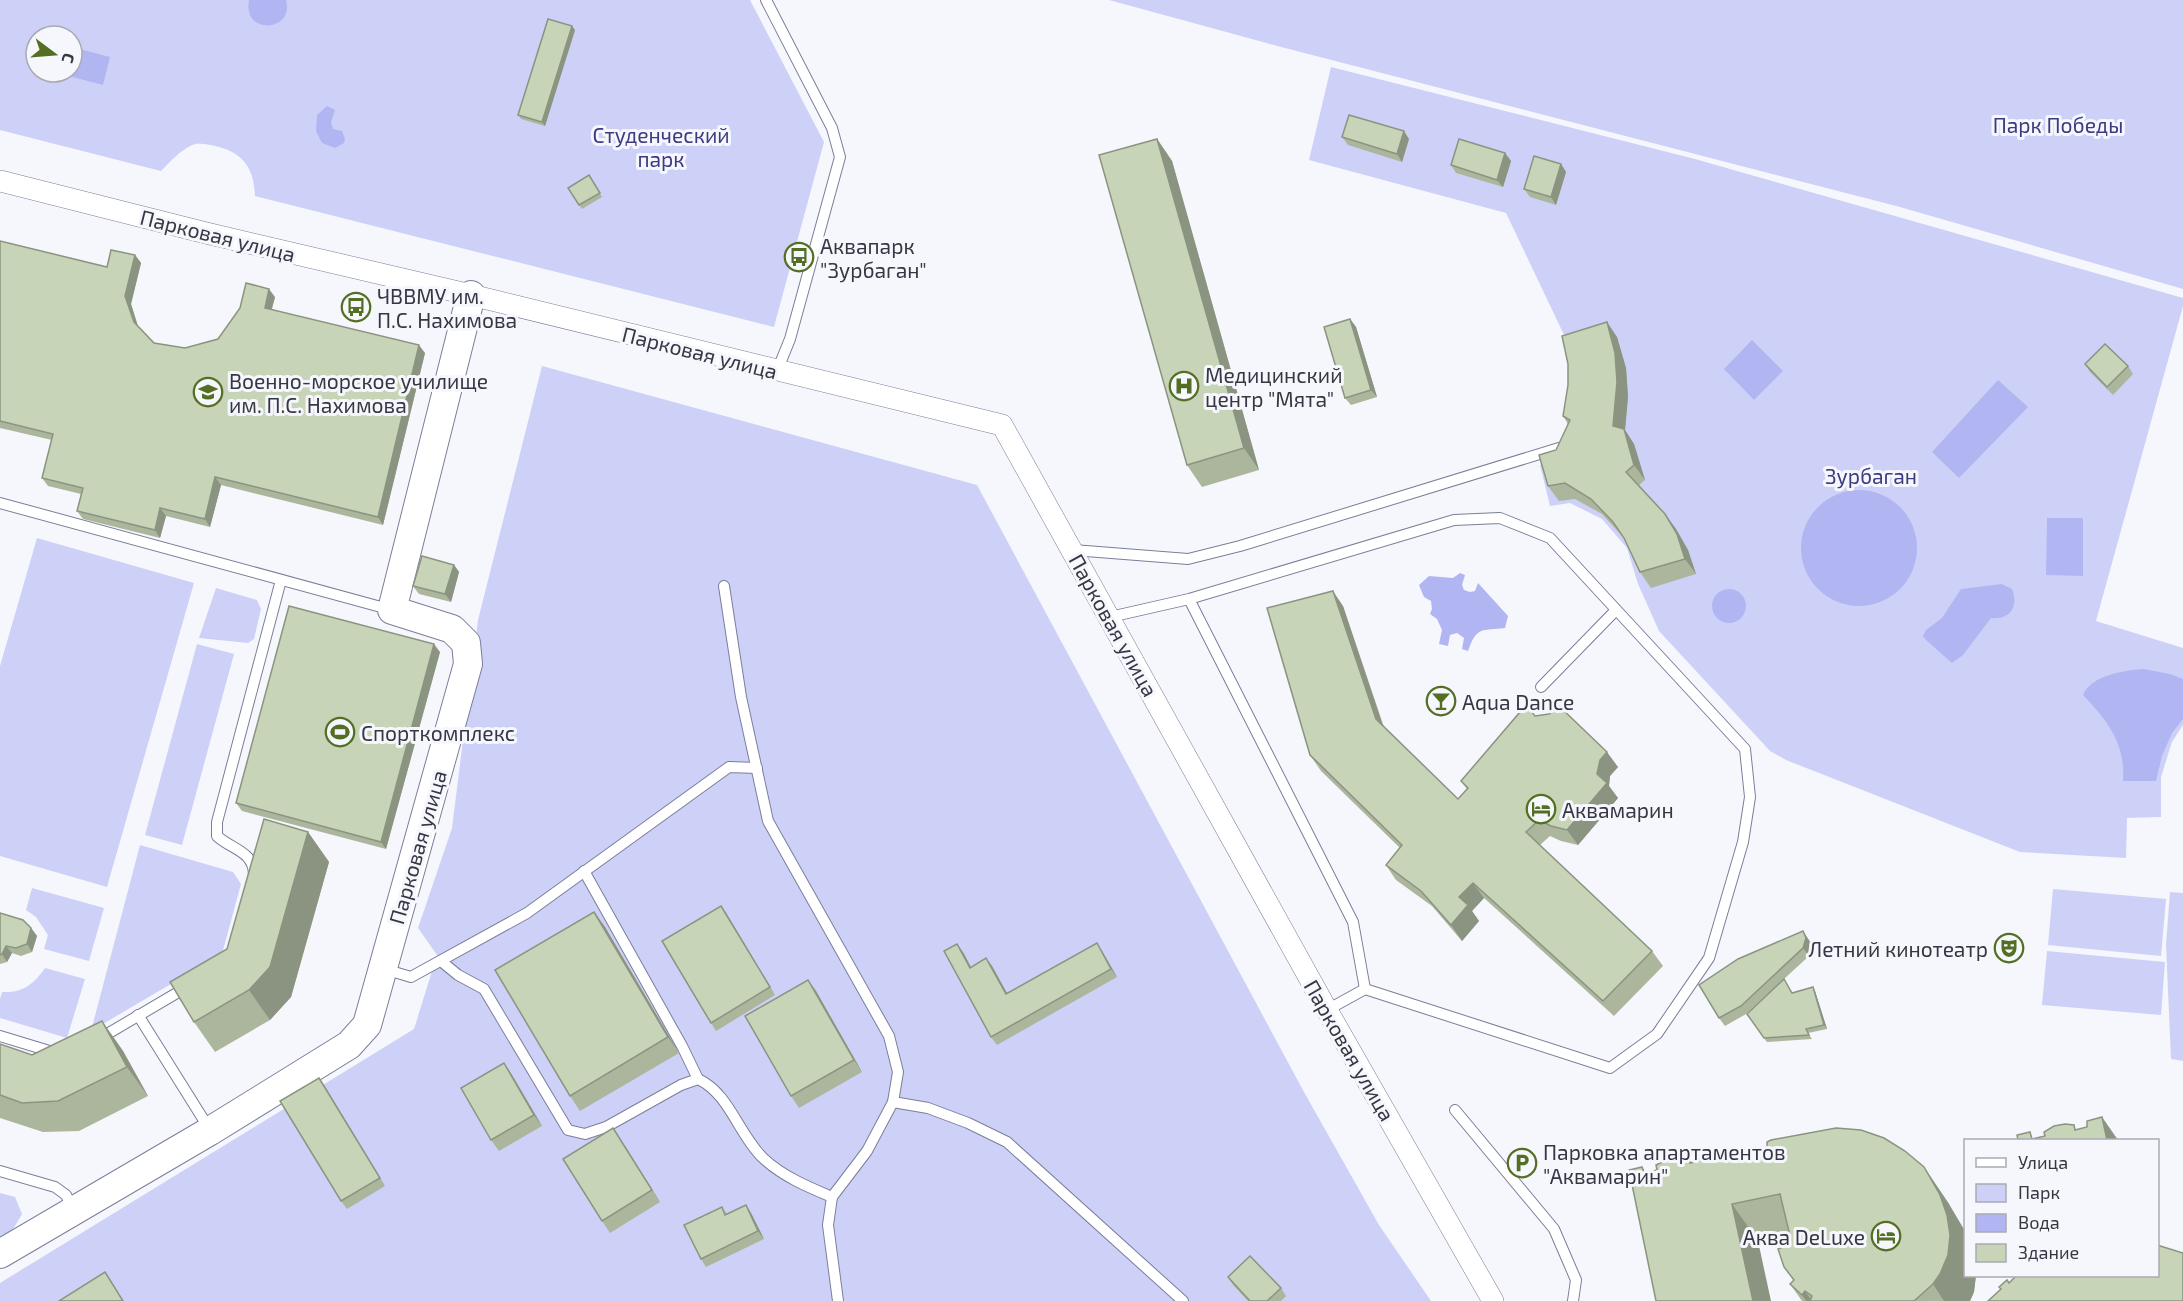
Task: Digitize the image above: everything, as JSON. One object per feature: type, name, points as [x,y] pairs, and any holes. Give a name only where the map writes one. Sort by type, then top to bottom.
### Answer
[{"type":"street","name":"Парковая улица","points":[[0,181],[1002,425],[1327,1010],[1493,1301]]},
{"type":"street","points":[[392,610],[471,295]]},
{"type":"street","name":"Парковая улица","points":[[0,1254],[210,1131],[349,1045],[367,1025],[468,664],[466,643],[452,629],[392,610]]},
{"type":"lane","points":[[766,0],[832,128],[840,157],[790,339],[777,371]]},
{"type":"lane","points":[[1073,550],[1188,559],[1240,546],[1559,448]]},
{"type":"lane","points":[[0,503],[392,610]]},
{"type":"lane","points":[[1110,617],[1189,599],[1454,520],[1500,518],[1550,538],[1745,749],[1750,797],[1743,842],[1709,958],[1657,1034],[1610,1068],[1365,989],[1327,1010]]},
{"type":"lane","points":[[254,884],[254,869],[249,856],[241,849],[226,844],[217,836],[217,822],[281,580]]},
{"type":"lane","points":[[724,586],[741,697],[768,821],[889,1036],[898,1072],[893,1102],[867,1151],[832,1197],[828,1225],[838,1301]]},
{"type":"lane","points":[[1189,599],[1353,922],[1365,989]]},
{"type":"lane","points":[[1541,687],[1616,609]]},
{"type":"lane","points":[[382,968],[411,977],[441,961],[527,914],[729,767],[757,768]]},
{"type":"lane","points":[[584,872],[682,1046],[698,1079],[710,1085],[723,1100],[742,1132],[763,1158],[801,1184],[832,1197]]},
{"type":"lane","points":[[441,961],[458,975],[484,989],[568,1130],[585,1134],[606,1127],[681,1085],[698,1079]]},
{"type":"lane","points":[[84,1048],[195,982]]},
{"type":"lane","points":[[138,1015],[210,1131]]},
{"type":"lane","points":[[0,1036],[61,1055],[68,1054]]},
{"type":"lane","points":[[893,1102],[928,1108],[968,1123],[1007,1142],[1183,1301]]},
{"type":"lane","points":[[1455,1110],[1554,1229],[1576,1280],[1573,1301]]},
{"type":"lane","points":[[0,1171],[55,1187],[66,1195],[74,1211]]},
{"type":"green space","name":"Студенческий парк","points":[[0,0],[750,0],[824,142],[774,327],[255,196],[253,178],[246,164],[235,154],[216,146],[195,144],[190,146],[161,171],[0,130]]},
{"type":"green space","name":"Парк Победы","points":[[1109,0],[2183,0],[2183,289],[1900,207],[1285,48]]},
{"type":"green space","name":"Зурбаган","points":[[1331,67],[1695,159],[2183,298],[2183,306],[2096,621],[2183,648],[2183,725],[2172,742],[2161,777],[2161,817],[2127,818],[2126,858],[2020,852],[1786,760],[1770,751],[1659,631],[1638,584],[1627,548],[1602,519],[1570,503],[1550,506],[1540,465],[1558,460],[1567,427],[1570,389],[1566,339],[1506,213],[1309,160]]},
{"type":"green space","points":[[542,366],[977,485],[1304,1092],[1379,1225],[1431,1301],[0,1301],[0,1283],[414,1029],[437,955],[418,928],[452,828],[478,620]]},
{"type":"green space","points":[[37,538],[194,583],[107,887],[0,856],[0,666]]},
{"type":"green space","points":[[216,588],[257,600],[261,609],[254,639],[248,643],[199,638]]},
{"type":"green space","points":[[197,644],[234,654],[182,845],[145,835]]},
{"type":"green space","points":[[140,845],[233,872],[241,884],[222,954],[91,1031]]},
{"type":"green space","points":[[32,888],[104,908],[89,961],[44,949],[48,935],[36,917],[26,910]]},
{"type":"green space","points":[[2053,889],[2166,899],[2161,956],[2048,945]]},
{"type":"green space","points":[[2170,892],[2183,893],[2183,1061],[2171,1059],[2166,945]]},
{"type":"green space","points":[[2047,951],[2165,962],[2161,1015],[2042,1005]]},
{"type":"green space","points":[[45,968],[85,979],[67,1038],[0,1018],[2,992],[22,989],[37,979]]},
{"type":"green space","points":[[0,1193],[15,1197],[22,1214],[12,1231],[0,1238]]},
{"type":"water","points":[[249,0],[286,0],[287,11],[283,19],[276,24],[268,26],[260,24],[253,20],[249,12]]},
{"type":"water","points":[[84,50],[110,57],[103,85],[84,80]]},
{"type":"water","points":[[327,106],[335,110],[331,122],[333,129],[342,131],[345,139],[344,143],[335,148],[322,143],[316,131],[317,115]]},
{"type":"water","points":[[1752,340],[1783,371],[1754,400],[1724,369]]},
{"type":"water","points":[[1998,380],[2028,407],[1959,478],[1932,452]]},
{"type":"water","points":[[1859,490],[1881,494],[1900,507],[1913,526],[1917,548],[1913,570],[1900,589],[1881,602],[1859,606],[1837,602],[1818,589],[1805,570],[1801,548],[1805,526],[1818,507],[1837,494]]},
{"type":"water","points":[[2047,518],[2083,518],[2083,576],[2046,575]]},
{"type":"water","points":[[1460,573],[1465,575],[1462,585],[1464,590],[1475,591],[1478,583],[1508,616],[1505,628],[1481,631],[1474,637],[1468,651],[1462,649],[1464,638],[1457,633],[1450,635],[1448,646],[1439,644],[1442,630],[1437,619],[1430,614],[1431,601],[1424,597],[1419,585],[1429,576],[1453,578]]},
{"type":"water","points":[[2002,584],[2012,589],[2014,595],[2011,611],[2003,617],[1991,618],[1963,655],[1952,663],[1923,636],[1926,630],[1942,618],[1961,589]]},
{"type":"water","points":[[1729,589],[1741,594],[1746,606],[1741,618],[1729,623],[1717,618],[1712,606],[1717,594]]},
{"type":"water","points":[[2144,669],[2183,679],[2183,719],[2172,733],[2162,756],[2156,781],[2123,781],[2118,744],[2107,723],[2083,695],[2087,688],[2101,678],[2119,672]]},
{"type":"building","points":[[548,19],[572,26],[542,122],[518,115]]},
{"type":"building","points":[[1349,115],[1404,131],[1397,154],[1342,137]]},
{"type":"building","points":[[1157,139],[1244,448],[1187,465],[1099,155]]},
{"type":"building","points":[[1459,139],[1505,153],[1497,180],[1451,165]]},
{"type":"building","points":[[1534,156],[1561,164],[1551,197],[1524,189]]},
{"type":"building","points":[[589,175],[600,193],[579,205],[568,188]]},
{"type":"building","name":"Военно-морское училище им. П.С. Нахимова","points":[[0,241],[107,267],[111,250],[135,255],[125,296],[134,322],[154,343],[185,348],[218,339],[240,308],[246,283],[269,289],[265,308],[419,345],[378,517],[215,477],[205,519],[160,508],[155,530],[77,511],[83,488],[42,478],[53,434],[0,421]]},
{"type":"building","points":[[1350,319],[1371,390],[1345,398],[1324,327]]},
{"type":"building","points":[[1607,322],[1615,353],[1617,382],[1613,426],[1624,429],[1634,465],[1626,472],[1665,514],[1677,534],[1685,559],[1640,572],[1624,538],[1613,522],[1591,499],[1565,483],[1548,486],[1539,455],[1556,450],[1570,420],[1563,416],[1568,385],[1568,364],[1562,336]]},
{"type":"building","points":[[2105,344],[2128,366],[2107,387],[2085,364]]},
{"type":"building","points":[[422,556],[454,565],[445,594],[413,586]]},
{"type":"building","name":"Аквамарин","points":[[1333,591],[1376,719],[1458,799],[1468,788],[1461,781],[1526,705],[1535,716],[1549,714],[1559,706],[1607,752],[1600,760],[1597,774],[1607,783],[1567,830],[1539,820],[1526,832],[1652,951],[1603,1001],[1473,883],[1459,897],[1468,905],[1451,925],[1421,891],[1386,865],[1402,845],[1310,755],[1267,608]]},
{"type":"building","name":"Спорткомплекс","points":[[289,606],[434,644],[381,842],[236,803]]},
{"type":"building","points":[[264,819],[308,832],[270,967],[249,990],[194,1022],[170,982],[227,949]]},
{"type":"building","points":[[721,906],[770,987],[711,1023],[662,941]]},
{"type":"building","points":[[594,912],[668,1037],[570,1096],[495,970]]},
{"type":"building","points":[[0,913],[23,920],[31,928],[27,944],[16,948],[6,946],[0,955]]},
{"type":"building","points":[[1803,931],[1806,938],[1803,948],[1741,1006],[1719,1018],[1699,985],[1738,959]]},
{"type":"building","points":[[1097,943],[1111,969],[991,1037],[944,951],[957,944],[970,968],[986,958],[1006,994]]},
{"type":"building","points":[[1784,979],[1792,993],[1813,987],[1824,1025],[1806,1029],[1809,1035],[1764,1038],[1747,1014]]},
{"type":"building","points":[[808,980],[854,1060],[791,1096],[745,1016]]},
{"type":"building","points":[[102,1021],[127,1067],[58,1101],[22,1103],[0,1095],[0,1044],[32,1055]]},
{"type":"building","points":[[504,1063],[534,1115],[491,1140],[461,1088]]},
{"type":"building","points":[[319,1078],[380,1178],[341,1201],[280,1101]]},
{"type":"building","points":[[2102,1117],[2107,1139],[2032,1139],[2045,1136],[2044,1132],[2054,1126],[2074,1125],[2075,1130],[2087,1127],[2087,1121]]},
{"type":"building","points":[[613,1128],[652,1190],[602,1221],[563,1159]]},
{"type":"building","name":"Аква DeLuxe","points":[[1836,1128],[1861,1130],[1884,1138],[1905,1151],[1924,1167],[1940,1195],[1947,1215],[1950,1235],[1948,1255],[1933,1284],[1914,1301],[1810,1301],[1812,1296],[1805,1291],[1802,1295],[1790,1284],[1794,1280],[1784,1267],[1778,1249],[1786,1246],[1786,1242],[1791,1240],[1780,1194],[1732,1204],[1753,1301],[1656,1301],[1629,1170],[1642,1167],[1644,1173],[1657,1170],[1656,1165],[1669,1159],[1689,1158],[1690,1163],[1700,1161],[1699,1155],[1714,1151],[1715,1158],[1767,1147],[1767,1142],[1771,1140]]},
{"type":"building","points":[[2030,1132],[2032,1139],[2018,1139],[2017,1135]]},
{"type":"building","points":[[746,1205],[758,1231],[701,1259],[684,1225],[722,1207],[725,1215]]},
{"type":"building","points":[[2159,1246],[2183,1253],[2183,1301],[1988,1301],[2007,1280],[2009,1283],[2015,1277],[2159,1277]]},
{"type":"building","points":[[1250,1256],[1281,1288],[1267,1301],[1250,1301],[1228,1277]]},
{"type":"building","points":[[105,1272],[123,1301],[59,1301]]},
{"type":"place","name":"Аквапарк \"Зурбаган\"","points":[[799,257]]},
{"type":"place","name":"ЧВВМУ им. П.С. Нахимова","points":[[356,307]]},
{"type":"place","name":"Медицинский центр \"Мята\"","points":[[1184,386]]},
{"type":"place","name":"Военно-морское училище им. П.С. Нахимова","points":[[208,392]]},
{"type":"place","name":"Aqua Dance","points":[[1441,701]]},
{"type":"place","name":"Спорткомплекс","points":[[340,732]]},
{"type":"place","name":"Аквамарин","points":[[1541,809]]},
{"type":"place","name":"Летний кинотеатр","points":[[2009,948]]},
{"type":"place","name":"Парковка апартаментов \"Аквамарин\"","points":[[1522,1163]]},
{"type":"place","name":"Аква DeLuxe","points":[[1886,1236]]}]
